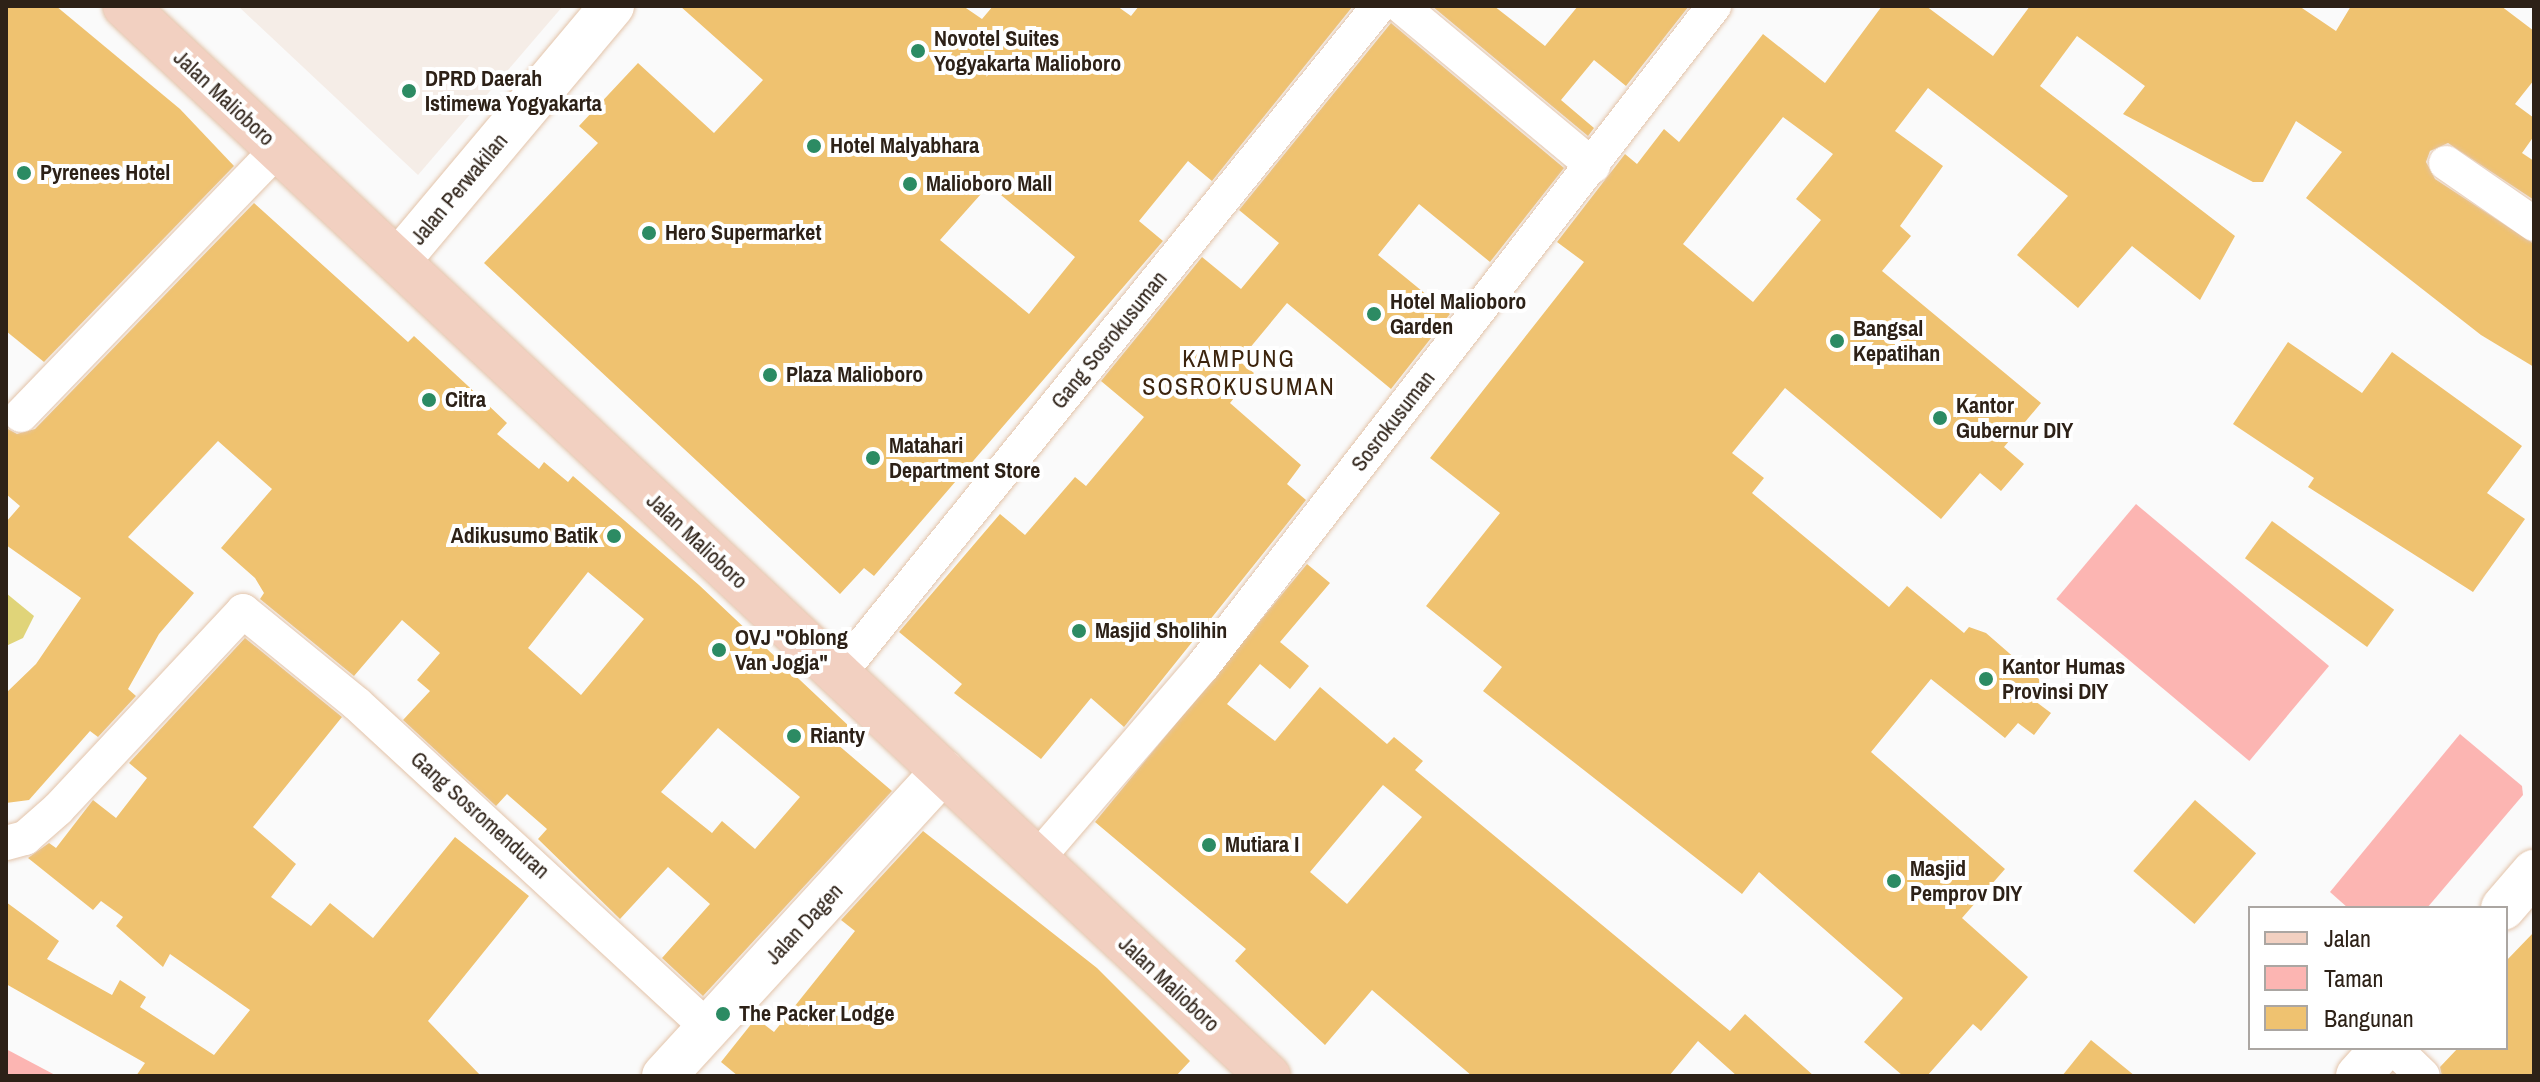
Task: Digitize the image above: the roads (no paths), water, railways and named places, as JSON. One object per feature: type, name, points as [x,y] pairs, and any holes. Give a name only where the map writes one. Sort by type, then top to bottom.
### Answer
[{"type":"main road","name":"Jalan Malioboro","points":[[125,6],[943,772],[1050,844],[1268,1076]]},
{"type":"street","name":"Jalan Perwakilan","points":[[398,261],[612,6]]},
{"type":"street","name":"Gang Sosrokusuman","points":[[839,674],[1379,6]]},
{"type":"street","points":[[1401,6],[1593,166]]},
{"type":"street","name":"Sosrokusuman","points":[[1050,844],[1203,666],[1714,6]]},
{"type":"street","points":[[21,415],[278,149]]},
{"type":"street","points":[[2446,163],[2534,224]]},
{"type":"street","name":"Gang Sosromenduran","points":[[6,843],[25,838],[58,809],[243,611],[357,704],[688,1059]]},
{"type":"street","name":"Jalan Dagen","points":[[688,1059],[943,772]]},
{"type":"street","points":[[2505,906],[2534,872]]},
{"type":"street","points":[[2358,1076],[2381,1050]]},
{"type":"street","points":[[2396,1050],[2423,1076]]},
{"type":"place","name":"Novotel Suites Yogyakarta Malioboro","points":[[918,51]]},
{"type":"place","name":"DPRD Daerah Istimewa Yogyakarta","points":[[409,91]]},
{"type":"place","name":"Hotel Malyabhara","points":[[814,146]]},
{"type":"place","name":"Pyrenees Hotel","points":[[24,173]]},
{"type":"place","name":"Malioboro Mall","points":[[910,184]]},
{"type":"place","name":"Hero Supermarket","points":[[649,233]]},
{"type":"place","name":"Hotel Malioboro Garden","points":[[1374,314]]},
{"type":"place","name":"Bangsal Kepatihan","points":[[1837,341]]},
{"type":"place","name":"Plaza Malioboro","points":[[770,375]]},
{"type":"place","name":"Citra","points":[[429,400]]},
{"type":"place","name":"Kantor Gubernur DIY","points":[[1940,418]]},
{"type":"place","name":"Matahari Department Store","points":[[873,458]]},
{"type":"place","name":"Adikusumo Batik","points":[[614,536]]},
{"type":"place","name":"Masjid Sholihin","points":[[1079,631]]},
{"type":"place","name":"OVJ \"Oblong Van Jogja\"","points":[[719,650]]},
{"type":"place","name":"Kantor Humas Provinsi DIY","points":[[1986,679]]},
{"type":"place","name":"Rianty","points":[[794,736]]},
{"type":"place","name":"Mutiara I","points":[[1209,845]]},
{"type":"place","name":"Masjid Pemprov DIY","points":[[1894,881]]},
{"type":"place","name":"The Packer Lodge","points":[[723,1014]]},
{"type":"district","name":"KAMPUNG SOSROKUSUMAN","points":[[1239,373]]}]
